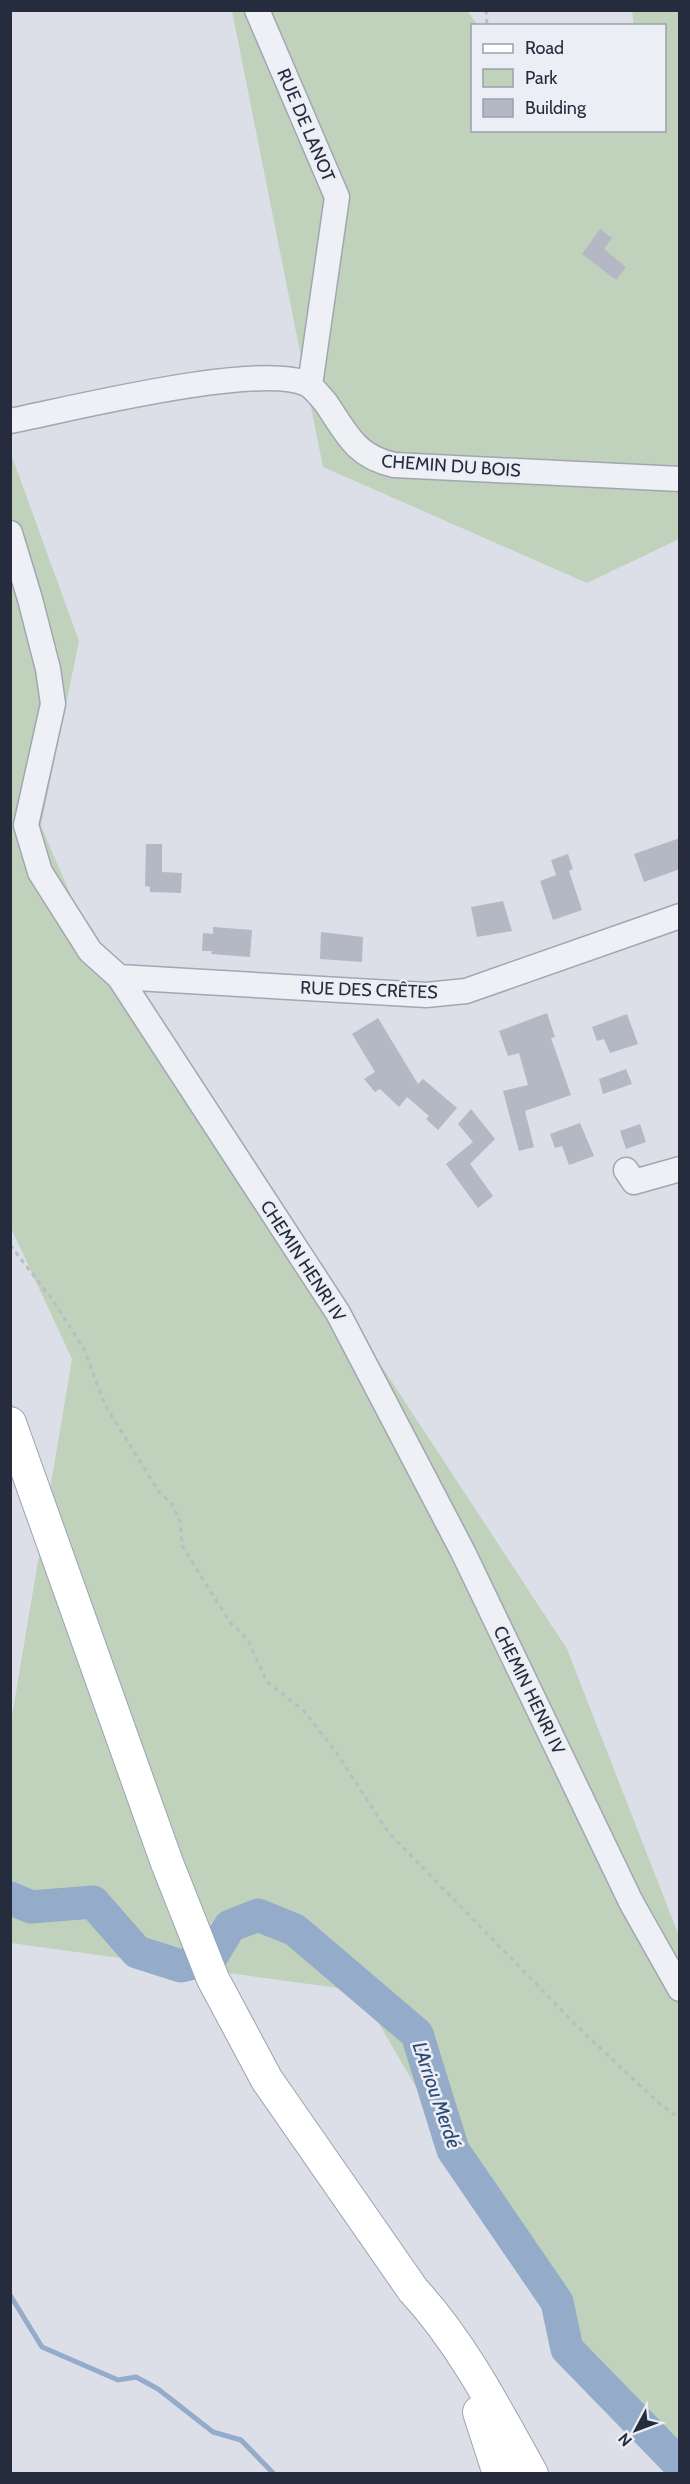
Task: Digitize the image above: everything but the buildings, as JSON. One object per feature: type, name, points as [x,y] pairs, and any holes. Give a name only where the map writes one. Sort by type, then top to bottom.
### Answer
[{"type":"main road","points":[[10,1423],[195,1937],[213,1979],[267,2080],[413,2290],[432,2310],[532,2474]]},
{"type":"main road","points":[[413,2290],[425,2318],[479,2412],[510,2474]]},
{"type":"main road","points":[[479,2412],[499,2474]]},
{"type":"street","name":"RUE DE LANOT","points":[[257,10],[337,197],[310,385]]},
{"type":"street","points":[[10,421],[166,391],[252,378],[290,378],[310,385]]},
{"type":"street","name":"CHEMIN DU BOIS","points":[[310,385],[356,446],[373,460],[394,465],[680,479]]},
{"type":"street","name":"CHEMIN HENRI IV","points":[[10,533],[35,619],[53,705],[26,825],[39,872],[90,951],[119,977],[338,1313],[463,1551],[631,1902],[680,1989]]},
{"type":"street","name":"RUE DES CRÊTES","points":[[119,977],[426,995],[466,991],[680,916]]},
{"type":"street","points":[[626,1170],[634,1182],[680,1169]]},
{"type":"path","points":[[10,1245],[54,1302],[84,1349],[105,1405],[153,1482],[171,1504],[180,1522],[182,1546],[230,1622],[248,1640],[267,1682],[303,1710],[334,1749],[388,1833],[584,2033],[660,2104],[680,2119]]},
{"type":"green space","points":[[232,11],[467,11],[477,24],[471,24],[471,132],[666,132],[666,24],[634,24],[632,11],[679,11],[679,539],[587,583],[323,467]]},
{"type":"green space","points":[[10,451],[79,641],[41,826],[87,933],[137,993],[567,1649],[679,1936],[679,2473],[666,2473],[526,2276],[360,1991],[11,1943],[11,1722],[72,1359],[11,1228]]},
{"type":"waterway","name":"L'Arriou Merdé","points":[[10,1898],[31,1907],[93,1902],[137,1952],[181,1966],[210,1959],[230,1926],[258,1915],[295,1930],[417,2034],[453,2150],[557,2302],[567,2349],[680,2465]]},
{"type":"waterway","points":[[10,2295],[42,2347],[118,2380],[136,2377],[158,2389],[213,2432],[241,2440],[274,2474]]}]
